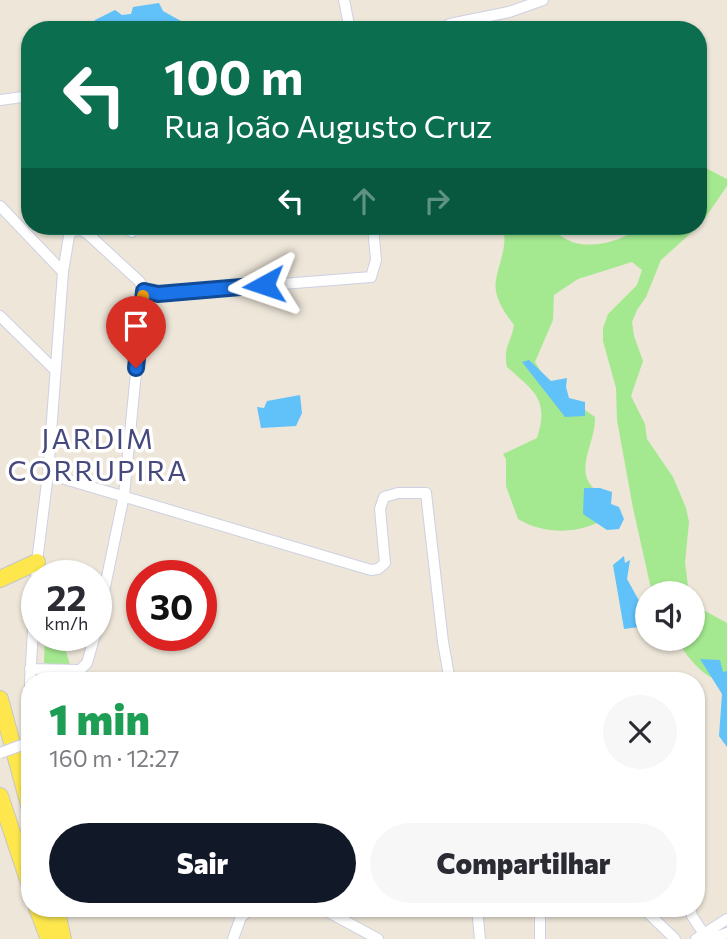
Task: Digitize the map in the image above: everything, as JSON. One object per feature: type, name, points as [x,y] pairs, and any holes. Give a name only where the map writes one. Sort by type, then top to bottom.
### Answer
[{"type":"main road","points":[[0,579],[21,569]]},
{"type":"main road","points":[[0,699],[21,776]]},
{"type":"main road","points":[[0,796],[21,859]]},
{"type":"main road","points":[[40,917],[49,939]]},
{"type":"main road","points":[[58,917],[62,939]]},
{"type":"street","points":[[344,0],[348,21]]},
{"type":"street","points":[[465,21],[509,12],[543,0]]},
{"type":"street","points":[[0,100],[21,97]]},
{"type":"street","points":[[0,206],[21,228]]},
{"type":"street","points":[[28,235],[63,272]]},
{"type":"street","points":[[37,560],[48,474],[63,272],[70,235]]},
{"type":"street","points":[[89,235],[140,282],[144,291],[124,495],[111,560]]},
{"type":"street","points":[[144,291],[158,294],[371,277],[376,260],[374,235]]},
{"type":"street","points":[[0,316],[54,369]]},
{"type":"street","points":[[48,474],[371,570],[378,569],[385,563],[380,509],[384,497],[398,493],[426,493],[448,672]]},
{"type":"street","points":[[31,651],[30,669],[80,670],[88,663],[91,651]]},
{"type":"street","points":[[0,753],[21,745]]},
{"type":"street","points":[[233,939],[242,917]]},
{"type":"street","points":[[338,917],[378,939]]},
{"type":"street","points":[[478,917],[480,939]]},
{"type":"street","points":[[540,917],[540,939]]},
{"type":"street","points":[[652,917],[675,939]]},
{"type":"street","points":[[693,917],[704,937]]},
{"type":"street","points":[[704,937],[727,919]]},
{"type":"street","points":[[704,937],[727,933]]},
{"type":"green space","points":[[707,169],[727,179],[727,186],[707,215]]},
{"type":"green space","points":[[504,235],[561,235],[576,243],[591,245],[627,235],[689,235],[661,260],[632,322],[643,361],[631,396],[645,424],[647,439],[673,477],[686,508],[689,522],[685,563],[687,581],[649,581],[617,420],[616,388],[603,341],[603,328],[608,314],[637,285],[642,270],[632,262],[578,279],[554,295],[553,320],[535,362],[550,386],[595,417],[585,468],[587,478],[601,494],[599,522],[579,529],[558,531],[528,524],[518,519],[506,486],[506,459],[503,454],[537,438],[541,414],[537,396],[507,367],[507,350],[514,325],[503,309],[496,286]]},
{"type":"green space","points":[[705,611],[727,623],[725,682],[702,672],[684,651],[705,651]]},
{"type":"green space","points":[[44,651],[66,651],[71,668],[44,663]]},
{"type":"water","points":[[159,3],[163,11],[181,21],[94,21],[115,10],[122,15],[131,14],[133,7]]},
{"type":"water","points":[[529,360],[551,381],[567,378],[569,398],[585,402],[585,416],[565,417],[522,362]]},
{"type":"water","points":[[300,395],[302,413],[296,426],[261,428],[257,407],[264,408],[267,401]]},
{"type":"water","points":[[584,488],[600,488],[612,492],[611,504],[619,507],[624,519],[619,529],[607,530],[583,514]]},
{"type":"water","points":[[624,556],[625,563],[630,560],[627,579],[635,593],[635,628],[624,629],[613,565]]},
{"type":"water","points":[[700,659],[720,660],[723,672],[727,671],[727,747],[719,736],[722,694]]},
{"type":"slow traffic","points":[[139,335],[143,296]]},
{"type":"district","name":"JARDIM CORRUPIRA","points":[[98,455]]},
{"type":"route","points":[[136,368],[144,291],[158,294],[264,285]]}]
